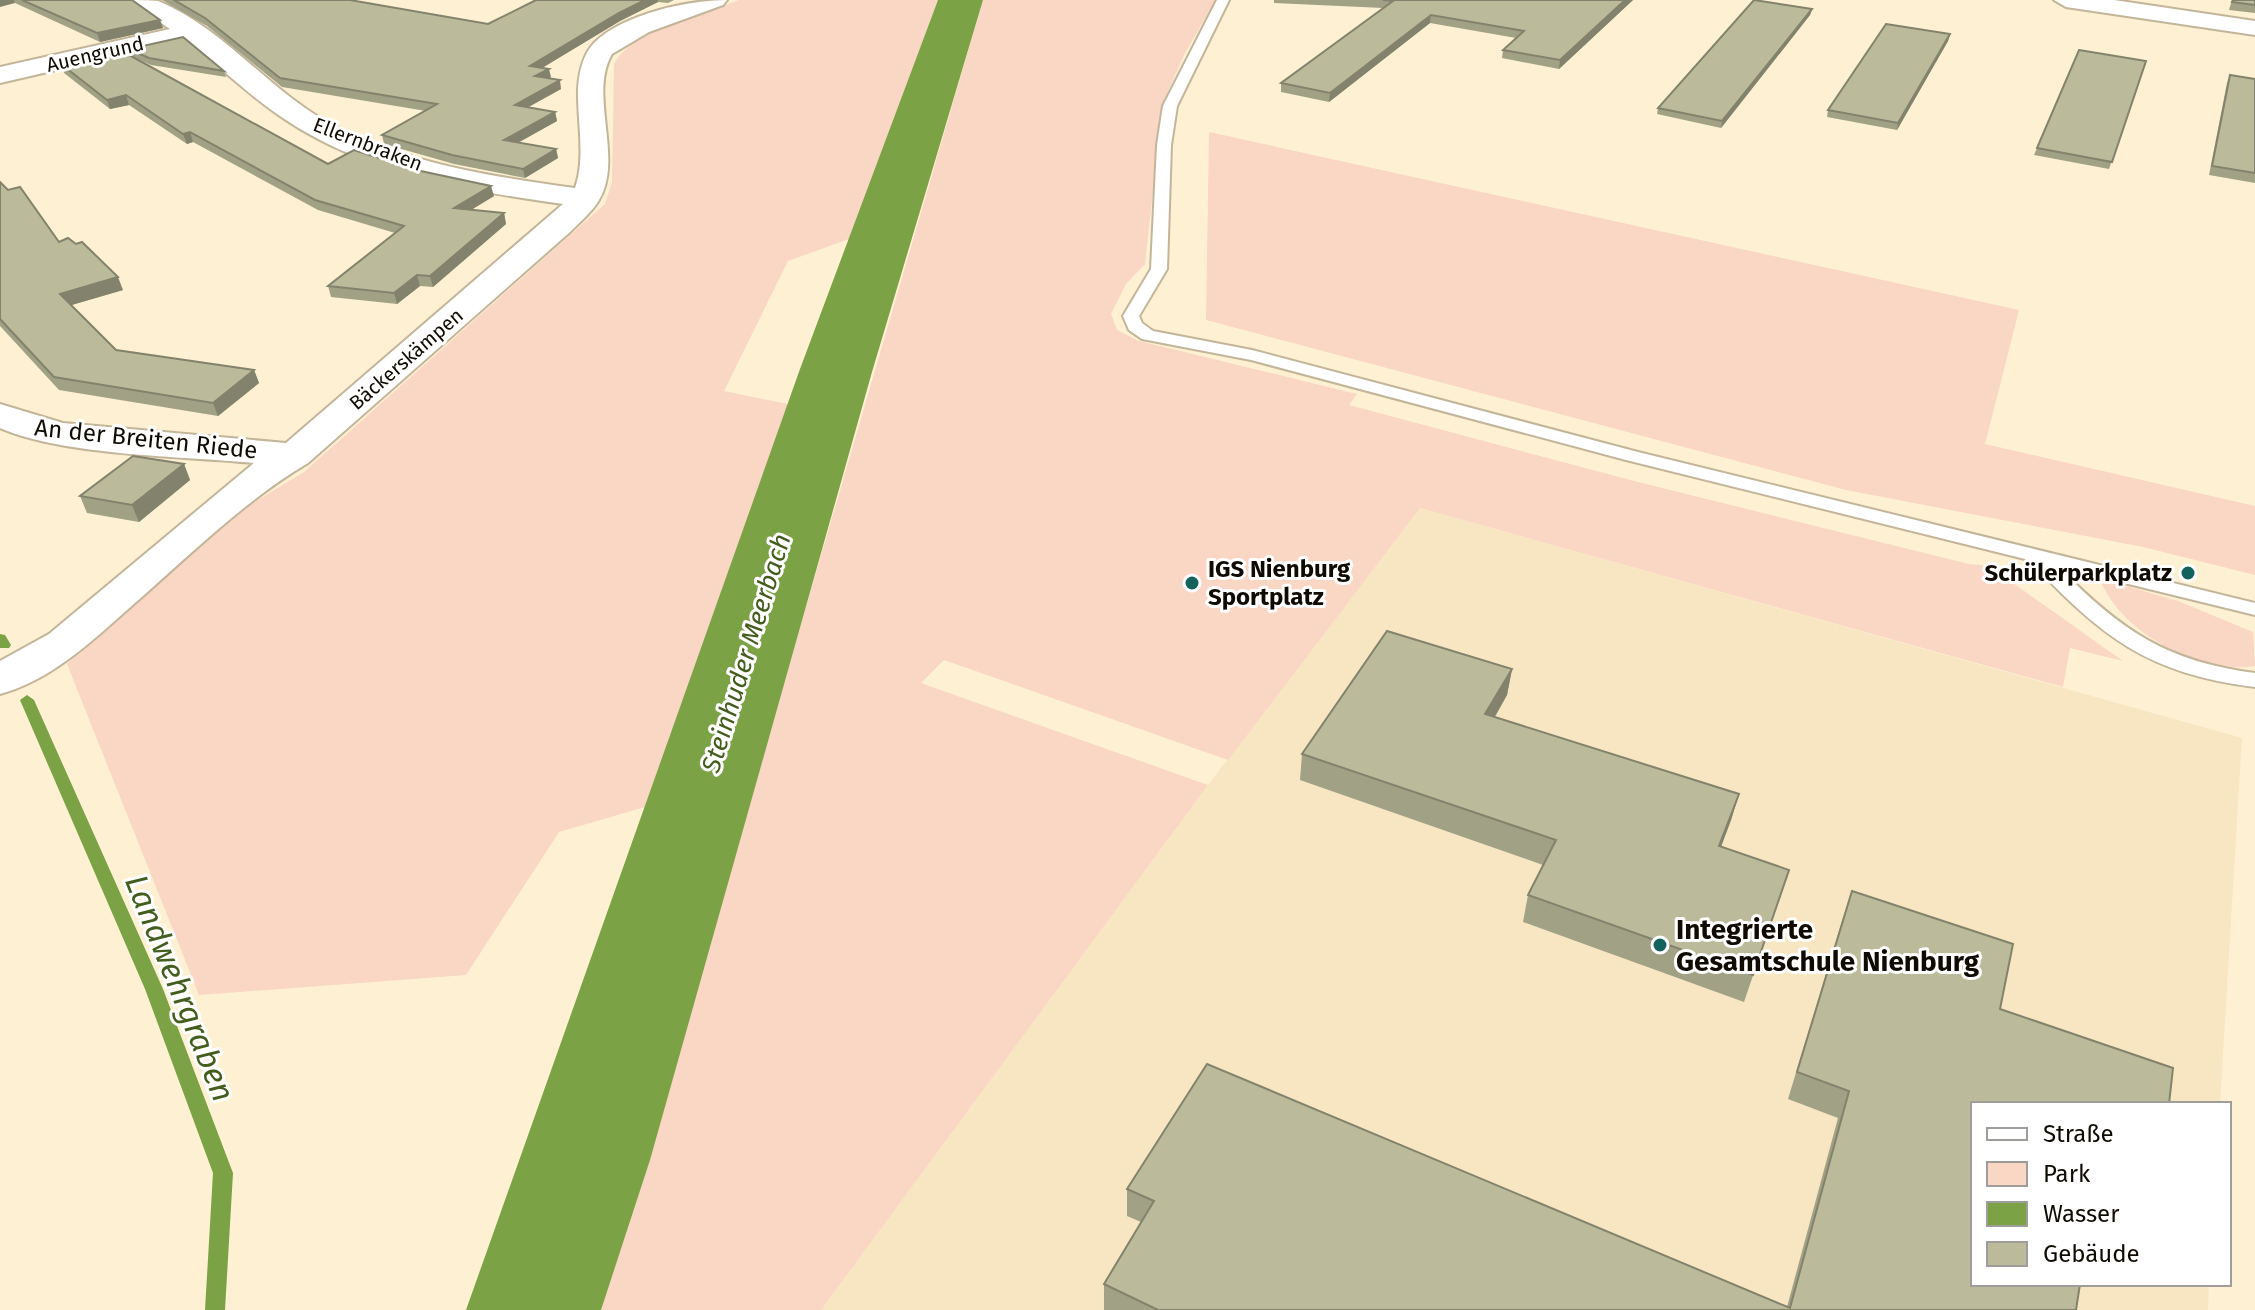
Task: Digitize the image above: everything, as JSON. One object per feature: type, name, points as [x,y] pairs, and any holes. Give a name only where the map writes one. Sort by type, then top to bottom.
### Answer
[{"type":"street","name":"Ellernbraken","points":[[139,0],[190,32],[296,115],[332,134],[409,164],[511,188],[586,198]]},
{"type":"street","points":[[586,198],[594,176],[595,58],[612,41],[715,0]]},
{"type":"street","points":[[2066,0],[2255,28]]},
{"type":"street","name":"Auengrund","points":[[0,75],[190,32]]},
{"type":"street","name":"Bäckerskämpen","points":[[0,680],[64,643],[257,477],[295,455],[559,226],[586,198]]},
{"type":"street","name":"An der Breiten Riede","points":[[0,415],[26,426],[63,434],[295,455]]},
{"type":"lane","points":[[1223,0],[1170,106],[1164,145],[1159,269],[1131,316],[1135,326],[1148,335],[1252,355],[1633,456],[2255,609]]},
{"type":"lane","points":[[2035,555],[2083,606],[2113,631],[2153,657],[2192,670],[2255,680]]},
{"type":"shaded area","name":"Integrierte Gesamtschule Nienburg","points":[[1420,508],[2242,738],[2220,1102],[1971,1102],[1971,1286],[2209,1286],[2208,1310],[821,1310],[1208,785]]},
{"type":"green space","points":[[739,0],[938,0],[849,239],[788,261],[724,391],[788,404],[645,807],[559,832],[466,975],[199,995],[67,664],[246,507],[304,472],[605,204],[612,182],[614,64],[623,52],[652,33]]},
{"type":"green space","points":[[983,0],[1216,0],[1185,53],[1163,102],[1145,264],[1126,284],[1111,314],[1117,330],[1139,341],[1357,394],[1349,405],[1638,482],[1969,564],[1989,566],[2123,661],[2070,648],[2063,687],[1420,508],[1228,760],[944,660],[921,683],[1208,785],[821,1310],[601,1310]]},
{"type":"green space","points":[[1209,132],[2019,310],[1985,444],[2255,506],[2255,575],[2143,547],[1846,490],[1206,320]]},
{"type":"green space","points":[[2106,580],[2178,601],[2253,632],[2255,666],[2211,664],[2166,647],[2128,619],[2102,584]]},
{"type":"water","name":"Steinhuder Meerbach","points":[[938,0],[983,0],[872,372],[650,1160],[601,1310],[466,1310],[800,369]]},
{"type":"building","points":[[22,0],[132,0],[160,20],[97,33]]},
{"type":"building","points":[[174,0],[350,0],[488,24],[536,0],[645,0],[530,66],[549,69],[535,76],[560,80],[515,105],[555,112],[504,140],[556,149],[523,169],[452,155],[382,135],[437,104],[280,78],[205,18]]},
{"type":"building","points":[[1383,0],[1625,0],[1560,60],[1503,50],[1524,31],[1431,15],[1330,93],[1281,83],[1393,1]]},
{"type":"building","points":[[1754,0],[1812,9],[1722,121],[1658,108]]},
{"type":"building","points":[[2255,0],[2255,5],[2232,2]]},
{"type":"building","points":[[1886,24],[1950,34],[1898,123],[1828,110]]},
{"type":"building","points":[[183,37],[224,71],[149,58],[129,49]]},
{"type":"building","points":[[120,50],[328,164],[354,150],[416,170],[491,186],[454,208],[504,213],[430,276],[417,275],[394,293],[328,286],[404,226],[315,200],[190,132],[183,134],[126,95],[107,100],[61,64]]},
{"type":"building","points":[[2079,50],[2146,61],[2112,162],[2037,148]]},
{"type":"building","points":[[2230,75],[2255,79],[2255,173],[2212,166]]},
{"type":"building","points":[[0,182],[8,190],[20,187],[59,242],[68,238],[76,244],[82,242],[118,277],[60,294],[116,350],[254,370],[213,403],[54,377],[0,319]]},
{"type":"building","points":[[133,456],[184,464],[132,505],[80,496]]},
{"type":"building","points":[[1387,631],[1512,669],[1485,714],[1739,794],[1719,846],[1789,870],[1753,975],[1528,895],[1556,840],[1302,754]]},
{"type":"building","points":[[1852,891],[2013,944],[2000,1009],[2173,1068],[2169,1102],[1971,1102],[1971,1286],[2080,1286],[2076,1310],[1158,1310],[1104,1284],[1154,1201],[1127,1189],[1207,1064],[1790,1308],[1849,1091],[1797,1072]]},
{"type":"waterway","name":"Landwehrgraben","points":[[0,638],[4,645]]},
{"type":"waterway","name":"Landwehrgraben","points":[[27,700],[154,989],[223,1173],[215,1310]]},
{"type":"place","name":"Schülerparkplatz","points":[[2188,573]]},
{"type":"place","name":"IGS Nienburg Sportplatz","points":[[1192,583]]},
{"type":"place","name":"Integrierte Gesamtschule Nienburg","points":[[1660,945]]}]
